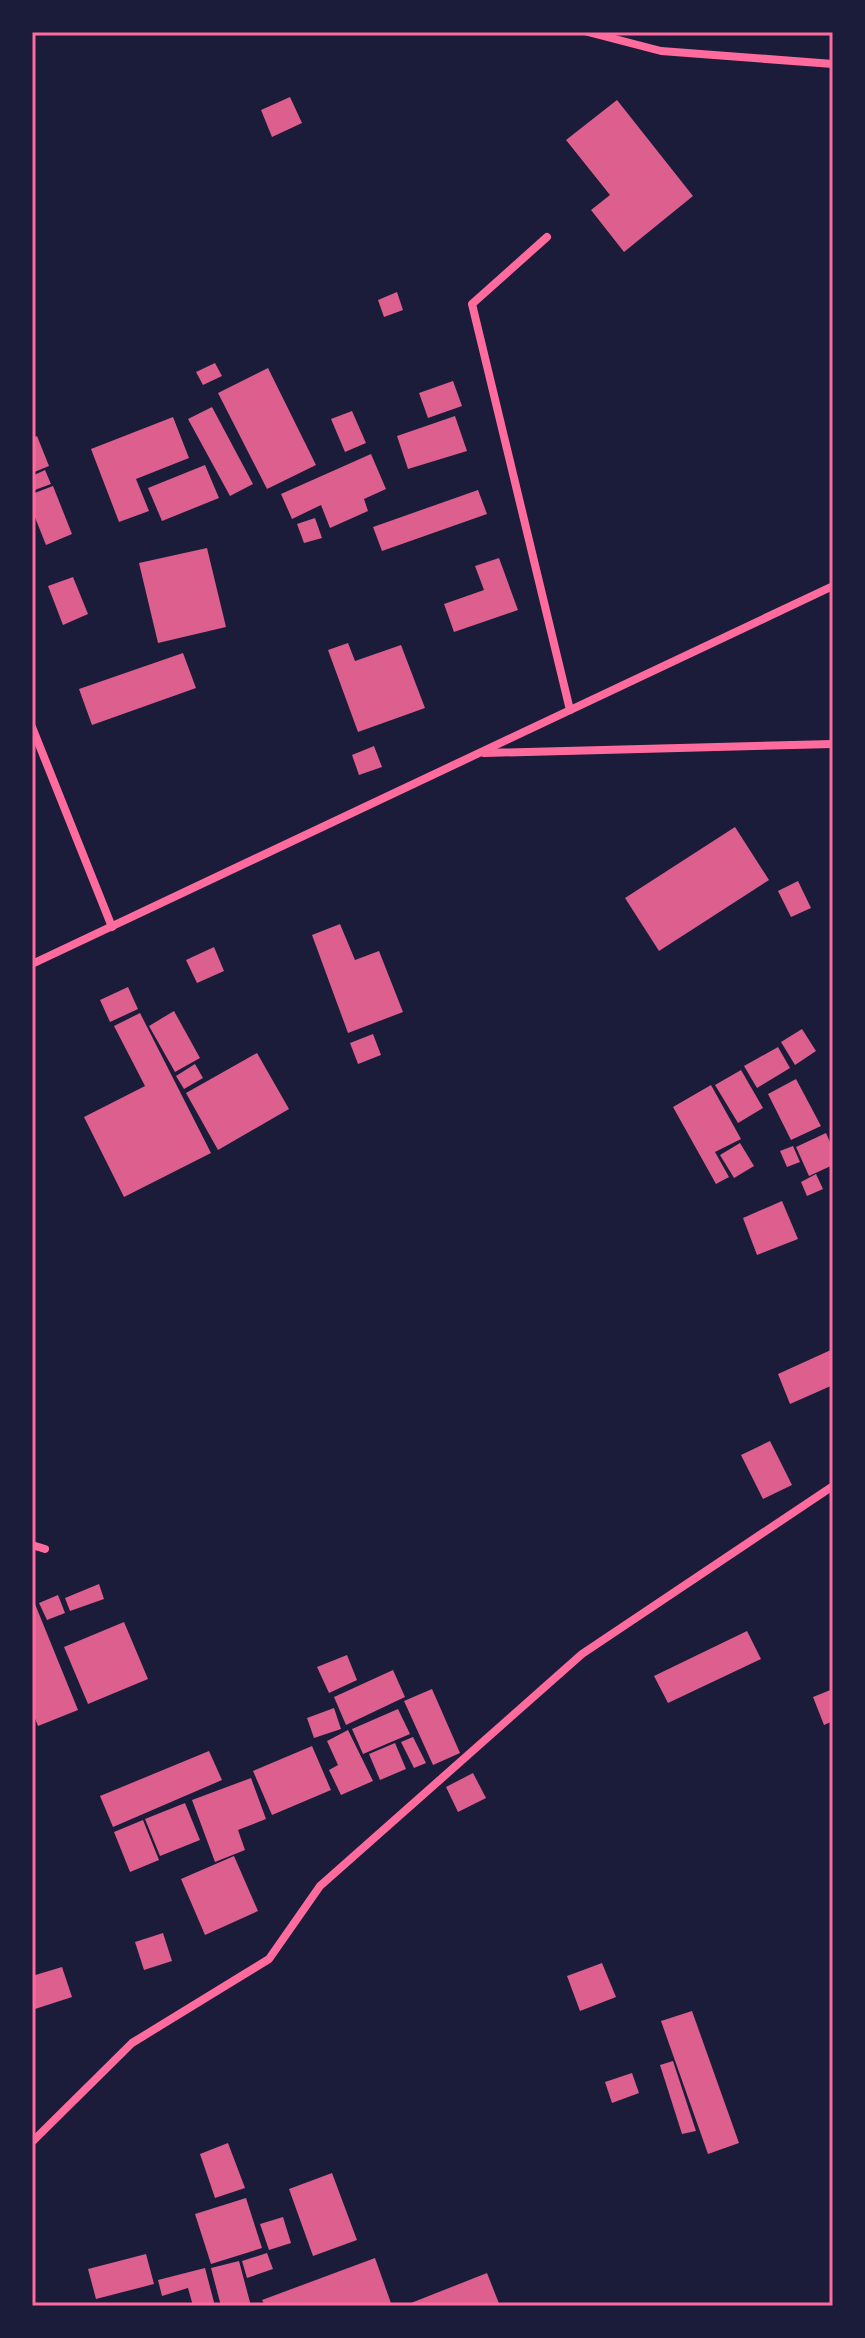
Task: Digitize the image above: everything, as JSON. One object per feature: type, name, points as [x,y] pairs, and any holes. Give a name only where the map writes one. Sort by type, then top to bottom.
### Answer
[{"type":"street","points":[[588,32],[661,51],[833,64]]},
{"type":"street","points":[[547,237],[472,304],[570,710]]},
{"type":"street","points":[[32,964],[833,586]]},
{"type":"street","points":[[32,727],[112,927]]},
{"type":"street","points":[[479,753],[833,744]]},
{"type":"street","points":[[32,2142],[132,2043],[269,1959],[320,1886],[582,1654],[833,1486]]},
{"type":"street","points":[[32,1545],[45,1549]]},
{"type":"building","points":[[290,97],[302,123],[272,137],[261,110]]},
{"type":"building","points":[[617,100],[693,196],[624,252],[591,210],[610,195],[566,140]]},
{"type":"building","points":[[397,292],[403,310],[384,317],[378,300]]},
{"type":"building","points":[[215,363],[222,376],[203,385],[196,372]]},
{"type":"building","points":[[268,368],[316,465],[267,489],[218,393]]},
{"type":"building","points":[[453,381],[462,406],[428,418],[419,393]]},
{"type":"building","points":[[212,407],[253,484],[230,496],[188,419]]},
{"type":"building","points":[[352,411],[366,443],[345,452],[331,419]]},
{"type":"building","points":[[455,416],[467,451],[408,469],[397,436]]},
{"type":"building","points":[[173,417],[189,458],[136,479],[149,511],[119,522],[91,449]]},
{"type":"building","points":[[37,436],[49,466],[32,473],[32,438]]},
{"type":"building","points":[[371,454],[386,489],[364,499],[368,511],[330,528],[321,505],[292,519],[281,494]]},
{"type":"building","points":[[205,465],[219,498],[162,521],[148,488]]},
{"type":"building","points":[[45,470],[51,484],[32,491],[32,476]]},
{"type":"building","points":[[53,486],[72,534],[46,545],[32,510],[32,494]]},
{"type":"building","points":[[478,490],[487,514],[382,551],[373,527]]},
{"type":"building","points":[[315,518],[322,538],[304,543],[297,524]]},
{"type":"building","points":[[207,548],[226,627],[158,643],[139,563]]},
{"type":"building","points":[[499,558],[518,610],[454,632],[444,604],[484,590],[475,566]]},
{"type":"building","points":[[73,577],[88,614],[63,625],[48,586]]},
{"type":"building","points":[[348,643],[355,661],[401,645],[425,708],[358,732],[328,650]]},
{"type":"building","points":[[183,653],[196,688],[92,725],[79,689]]},
{"type":"building","points":[[374,746],[382,767],[359,775],[352,755]]},
{"type":"building","points":[[735,827],[769,880],[659,951],[625,898]]},
{"type":"building","points":[[798,881],[811,908],[791,917],[778,891]]},
{"type":"building","points":[[340,924],[355,960],[379,951],[403,1012],[348,1033],[312,935]]},
{"type":"building","points":[[214,947],[224,971],[197,983],[186,960]]},
{"type":"building","points":[[128,987],[138,1009],[110,1022],[100,1000]]},
{"type":"building","points":[[174,1011],[200,1058],[175,1072],[149,1026]]},
{"type":"building","points":[[140,1013],[211,1153],[124,1197],[84,1117],[145,1086],[114,1026]]},
{"type":"building","points":[[802,1029],[816,1051],[795,1065],[781,1042]]},
{"type":"building","points":[[373,1034],[381,1055],[358,1064],[350,1043]]},
{"type":"building","points":[[778,1047],[790,1068],[757,1088],[744,1066]]},
{"type":"building","points":[[257,1053],[289,1109],[218,1150],[186,1093]]},
{"type":"building","points":[[195,1064],[203,1078],[184,1089],[176,1076]]},
{"type":"building","points":[[741,1070],[763,1108],[738,1123],[715,1085]]},
{"type":"building","points":[[796,1079],[821,1126],[791,1140],[768,1094]]},
{"type":"building","points":[[711,1085],[741,1139],[715,1152],[729,1177],[716,1184],[673,1107]]},
{"type":"building","points":[[826,1133],[833,1149],[833,1165],[809,1176],[796,1147]]},
{"type":"building","points":[[740,1143],[754,1166],[734,1178],[720,1155]]},
{"type":"building","points":[[793,1146],[800,1162],[787,1167],[780,1151]]},
{"type":"building","points":[[816,1174],[823,1189],[807,1196],[801,1182]]},
{"type":"building","points":[[782,1201],[798,1239],[757,1255],[743,1218]]},
{"type":"building","points":[[833,1349],[833,1385],[790,1404],[778,1374]]},
{"type":"building","points":[[770,1441],[792,1485],[763,1499],[741,1455]]},
{"type":"building","points":[[99,1584],[104,1599],[70,1611],[65,1598]]},
{"type":"building","points":[[58,1595],[65,1613],[47,1620],[39,1603]]},
{"type":"building","points":[[35,1604],[78,1710],[38,1726],[32,1711],[32,1605]]},
{"type":"building","points":[[124,1622],[148,1679],[88,1704],[64,1647]]},
{"type":"building","points":[[747,1631],[761,1659],[668,1703],[654,1676]]},
{"type":"building","points":[[347,1655],[357,1680],[329,1693],[317,1667]]},
{"type":"building","points":[[393,1670],[405,1697],[346,1725],[334,1697]]},
{"type":"building","points":[[432,1689],[460,1753],[433,1765],[404,1701]]},
{"type":"building","points":[[833,1689],[833,1721],[824,1725],[813,1697]]},
{"type":"building","points":[[334,1708],[341,1729],[314,1738],[307,1718]]},
{"type":"building","points":[[398,1709],[410,1734],[363,1754],[352,1729]]},
{"type":"building","points":[[348,1730],[373,1781],[341,1795],[329,1770],[338,1765],[327,1741]]},
{"type":"building","points":[[413,1737],[426,1763],[414,1768],[401,1742]]},
{"type":"building","points":[[395,1743],[406,1769],[380,1780],[369,1754]]},
{"type":"building","points":[[312,1746],[331,1790],[272,1815],[253,1771]]},
{"type":"building","points":[[209,1751],[222,1780],[113,1827],[100,1796]]},
{"type":"building","points":[[473,1773],[486,1798],[458,1812],[446,1787]]},
{"type":"building","points":[[251,1778],[266,1819],[238,1830],[245,1850],[215,1862],[192,1800]]},
{"type":"building","points":[[185,1803],[200,1840],[160,1856],[145,1819]]},
{"type":"building","points":[[143,1820],[159,1860],[130,1872],[114,1832]]},
{"type":"building","points":[[234,1856],[258,1911],[205,1935],[181,1879]]},
{"type":"building","points":[[163,1933],[172,1961],[144,1970],[135,1942]]},
{"type":"building","points":[[602,1963],[616,1997],[580,2011],[567,1976]]},
{"type":"building","points":[[62,1967],[72,1997],[32,2010],[32,1976]]},
{"type":"building","points":[[692,2011],[739,2143],[708,2154],[661,2021]]},
{"type":"building","points":[[673,2061],[696,2131],[682,2134],[660,2065]]},
{"type":"building","points":[[632,2073],[639,2093],[612,2103],[605,2082]]},
{"type":"building","points":[[228,2143],[245,2188],[215,2198],[200,2154]]},
{"type":"building","points":[[332,2173],[357,2240],[313,2256],[289,2189]]},
{"type":"building","points":[[246,2198],[262,2248],[211,2264],[195,2214]]},
{"type":"building","points":[[283,2217],[291,2243],[269,2250],[260,2224]]},
{"type":"building","points":[[267,2253],[273,2269],[247,2278],[242,2261]]},
{"type":"building","points":[[146,2254],[154,2284],[96,2299],[88,2269]]},
{"type":"building","points":[[375,2258],[392,2306],[265,2306],[262,2300]]},
{"type":"building","points":[[239,2261],[251,2306],[221,2306],[211,2268]]},
{"type":"building","points":[[205,2268],[215,2306],[193,2306],[188,2288],[162,2296],[158,2280]]},
{"type":"building","points":[[487,2273],[500,2306],[412,2306],[411,2303]]}]
